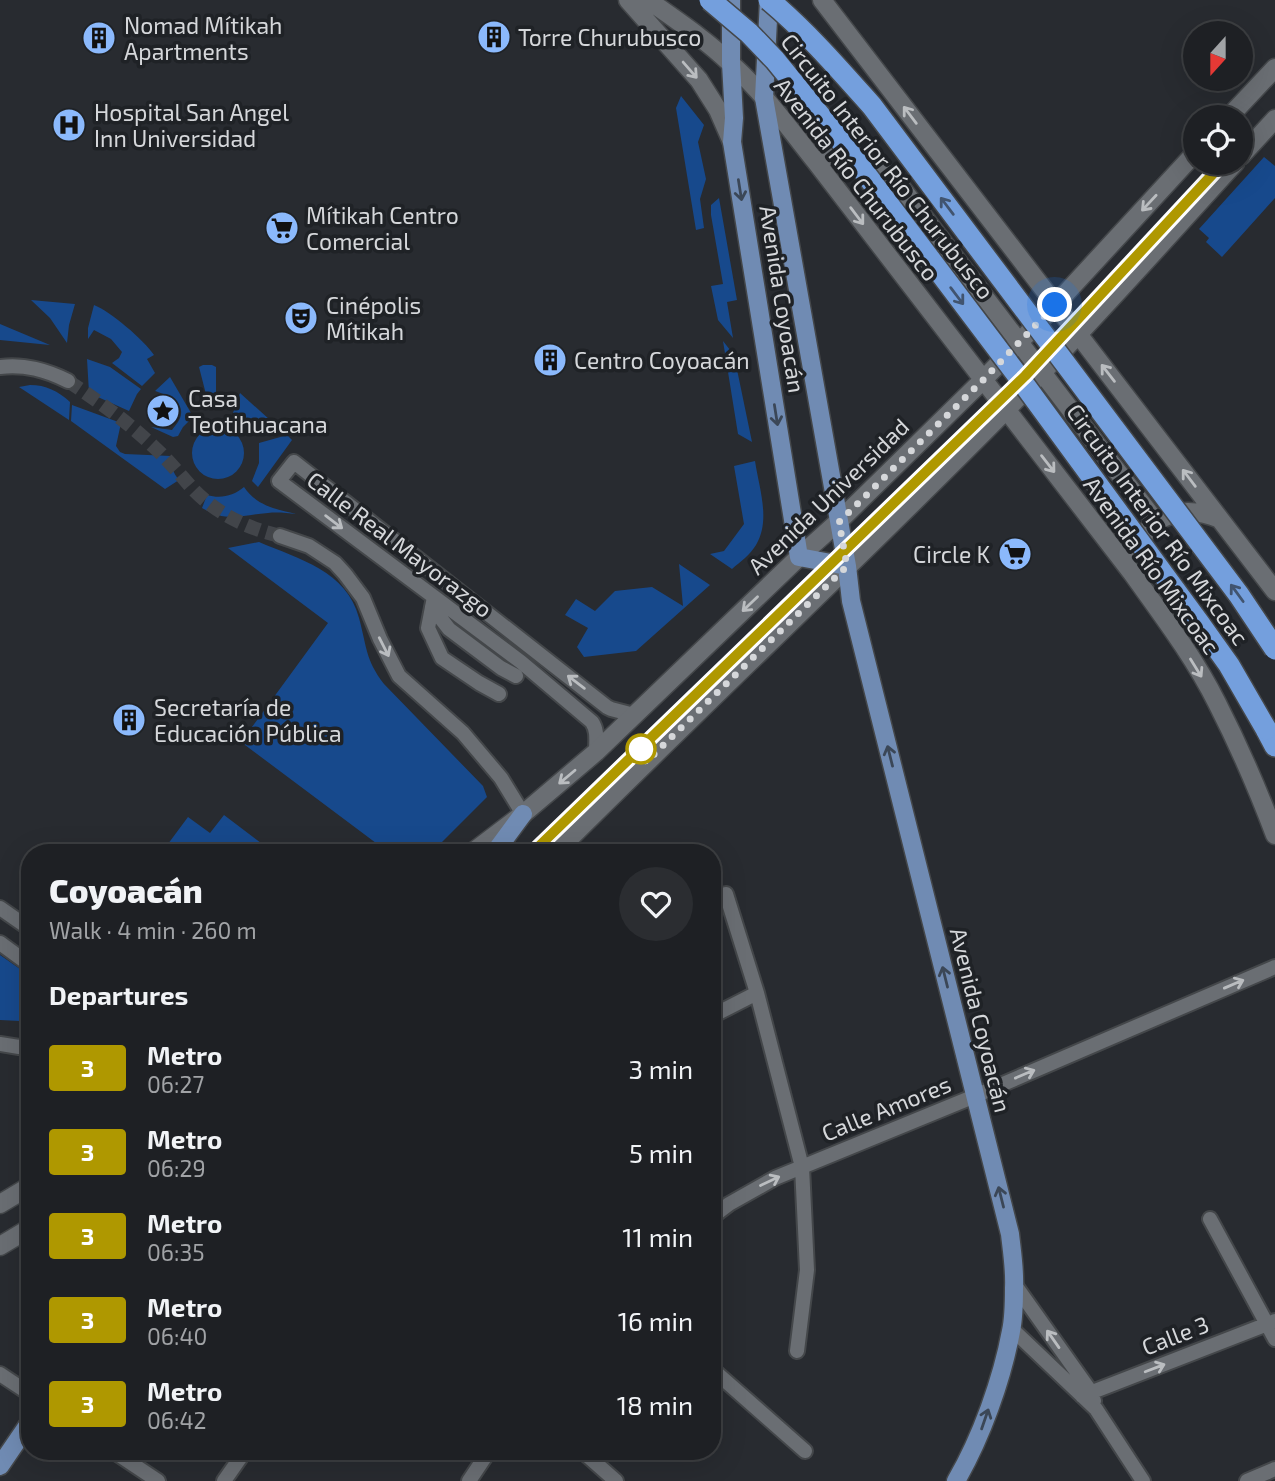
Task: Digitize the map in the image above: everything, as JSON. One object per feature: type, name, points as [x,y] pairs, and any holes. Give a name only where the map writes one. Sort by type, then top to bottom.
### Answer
[{"type":"highway","name":"Circuito Interior Río Churubusco","points":[[710,0],[749,33],[797,87],[1015,372]]},
{"type":"highway","name":"Circuito Interior Río Churubusco","points":[[769,0],[803,31],[872,106],[1048,339]]},
{"type":"highway","name":"Circuito Interior Río Mixcoac","points":[[1048,339],[1239,595],[1275,649]]},
{"type":"highway","name":"Circuito Interior Río Mixcoac","points":[[1015,372],[1229,665],[1270,737]]},
{"type":"main road","points":[[628,0],[699,80],[718,110],[732,142]]},
{"type":"main road","name":"Avenida Río Churubusco","points":[[648,0],[731,63],[764,98],[1006,410]]},
{"type":"main road","name":"Avenida Coyoacán","points":[[731,0],[734,118],[732,142],[799,557]]},
{"type":"main road","name":"Avenida Coyoacán","points":[[769,0],[764,98],[851,601],[1010,1234],[1015,1284],[1012,1329],[982,1428],[956,1481]]},
{"type":"main road","points":[[822,0],[1275,591]]},
{"type":"main road","points":[[1240,105],[1275,68]]},
{"type":"main road","points":[[1253,143],[1275,119]]},
{"type":"main road","points":[[816,162],[833,154],[849,155],[872,163],[892,177],[1156,522]]},
{"type":"main road","name":"Avenida Universidad","points":[[483,844],[596,752],[839,522],[983,380],[1183,166]]},
{"type":"main road","points":[[564,844],[1006,410],[1224,175]]},
{"type":"main road","name":"Avenida Río Mixcoac","points":[[1006,410],[1171,626],[1216,701],[1253,778],[1275,835]]},
{"type":"main road","points":[[1132,573],[1137,547],[1156,522],[1182,511],[1199,512],[1220,519]]},
{"type":"main road","points":[[799,557],[847,566]]},
{"type":"main road","points":[[501,844],[523,814]]},
{"type":"main road","points":[[0,1204],[21,1191]]},
{"type":"main road","points":[[0,1247],[21,1234]]},
{"type":"main road","points":[[0,1466],[21,1435]]},
{"type":"street","points":[[0,367],[41,369],[68,380]]},
{"type":"street","name":"Calle Real Mayorazgo","points":[[596,752],[596,727],[592,722],[521,662],[433,602],[279,481],[293,462],[611,709],[634,715]]},
{"type":"street","points":[[280,536],[309,546],[345,573],[363,598],[399,676],[463,733],[501,778],[523,814]]},
{"type":"street","points":[[433,602],[449,629],[516,676]]},
{"type":"street","points":[[433,602],[428,628],[442,658],[499,694]]},
{"type":"street","points":[[521,662],[531,648]]},
{"type":"street","points":[[726,894],[757,993],[802,1167],[807,1270],[797,1351]]},
{"type":"street","points":[[0,908],[21,923]]},
{"type":"street","points":[[0,943],[21,958]]},
{"type":"street","name":"Calle Amores","points":[[721,1210],[752,1190],[802,1167],[1275,967]]},
{"type":"street","points":[[721,1011],[757,993]]},
{"type":"street","points":[[0,1044],[21,1047]]},
{"type":"street","points":[[1210,1219],[1271,1322],[1275,1339]]},
{"type":"street","points":[[1015,1284],[1143,1481]]},
{"type":"street","name":"Calle 3","points":[[1087,1394],[1271,1322]]},
{"type":"street","points":[[1012,1329],[1087,1394]]},
{"type":"street","points":[[0,1374],[21,1388]]},
{"type":"street","points":[[721,1377],[805,1451]]},
{"type":"street","points":[[126,1460],[158,1481]]},
{"type":"street","points":[[224,1481],[239,1460]]},
{"type":"street","points":[[468,1481],[483,1460]]},
{"type":"street","points":[[592,1460],[616,1481]]},
{"type":"street","points":[[1247,1481],[1275,1469]]},
{"type":"shaded area","points":[[681,96],[704,125],[698,142],[706,179],[700,199],[704,228],[696,230],[676,108]]},
{"type":"shaded area","points":[[1264,157],[1275,166],[1275,198],[1222,257],[1206,242],[1209,238],[1199,229],[1248,175],[1253,175],[1253,169]]},
{"type":"shaded area","points":[[719,198],[737,300],[727,302],[733,338],[718,320],[711,286],[723,284],[711,215],[711,205]]},
{"type":"shaded area","points":[[31,300],[75,304],[67,343],[50,318]]},
{"type":"shaded area","points":[[94,305],[126,327],[154,355],[147,359],[155,373],[142,386],[112,363],[122,352],[111,339],[94,330],[88,339]]},
{"type":"shaded area","points":[[0,324],[50,345],[0,340]]},
{"type":"shaded area","points":[[723,341],[734,355],[752,442],[738,434]]},
{"type":"shaded area","points":[[87,359],[110,367],[141,389],[129,411],[89,393]]},
{"type":"shaded area","points":[[199,367],[216,367],[216,405],[209,406]]},
{"type":"shaded area","points":[[170,377],[192,418],[178,436],[173,437],[151,427],[172,430],[180,418],[181,409],[176,401],[155,391]]},
{"type":"shaded area","points":[[30,385],[52,389],[70,402],[69,420],[19,387]]},
{"type":"shaded area","points":[[240,393],[270,420],[255,429],[250,421],[233,413]]},
{"type":"shaded area","points":[[72,405],[121,423],[116,446],[120,452],[171,456],[175,475],[179,480],[165,489],[71,421]]},
{"type":"shaded area","points":[[218,427],[237,434],[244,453],[237,472],[218,479],[199,472],[192,453],[199,434]]},
{"type":"shaded area","points":[[284,436],[292,440],[258,487],[252,481],[259,463],[259,443]]},
{"type":"shaded area","points":[[755,461],[763,504],[763,525],[754,549],[732,569],[710,554],[724,551],[744,524],[734,466]]},
{"type":"shaded area","points":[[244,487],[261,503],[296,514],[227,517],[202,508],[207,495],[227,496]]},
{"type":"shaded area","points":[[259,542],[320,569],[344,589],[359,618],[370,660],[384,684],[483,786],[487,797],[440,844],[377,844],[241,742],[328,623],[228,548]]},
{"type":"shaded area","points":[[679,564],[710,585],[636,651],[584,657],[577,647],[588,628],[565,615],[576,599],[595,611],[615,591],[652,587],[683,606]]},
{"type":"shaded area","points":[[224,815],[262,844],[168,844],[188,817],[210,833]]},
{"type":"shaded area","points":[[0,955],[21,970],[21,1021],[0,1020]]},
{"type":"tunnel","points":[[68,381],[144,438],[210,504],[243,524],[280,536]]},
{"type":"metro line","name":"3","points":[[541,844],[1025,376],[1212,175]]},
{"type":"place","name":"Torre Churubusco","points":[[494,37]]},
{"type":"place","name":"Nomad Mítikah Apartments","points":[[99,38]]},
{"type":"place","name":"Hospital San Angel Inn Universidad","points":[[69,125]]},
{"type":"place","name":"Mítikah Centro Comercial","points":[[282,228]]},
{"type":"place","name":"Cinépolis Mítikah","points":[[301,318]]},
{"type":"place","name":"Centro Coyoacán","points":[[550,360]]},
{"type":"place","name":"Casa Teotihuacana","points":[[163,411]]},
{"type":"place","name":"Circle K","points":[[1015,554]]},
{"type":"place","name":"Secretaría de Educación Pública","points":[[129,720]]},
{"type":"route","points":[[641,749],[646,762],[847,566],[839,522],[1055,305]]}]
